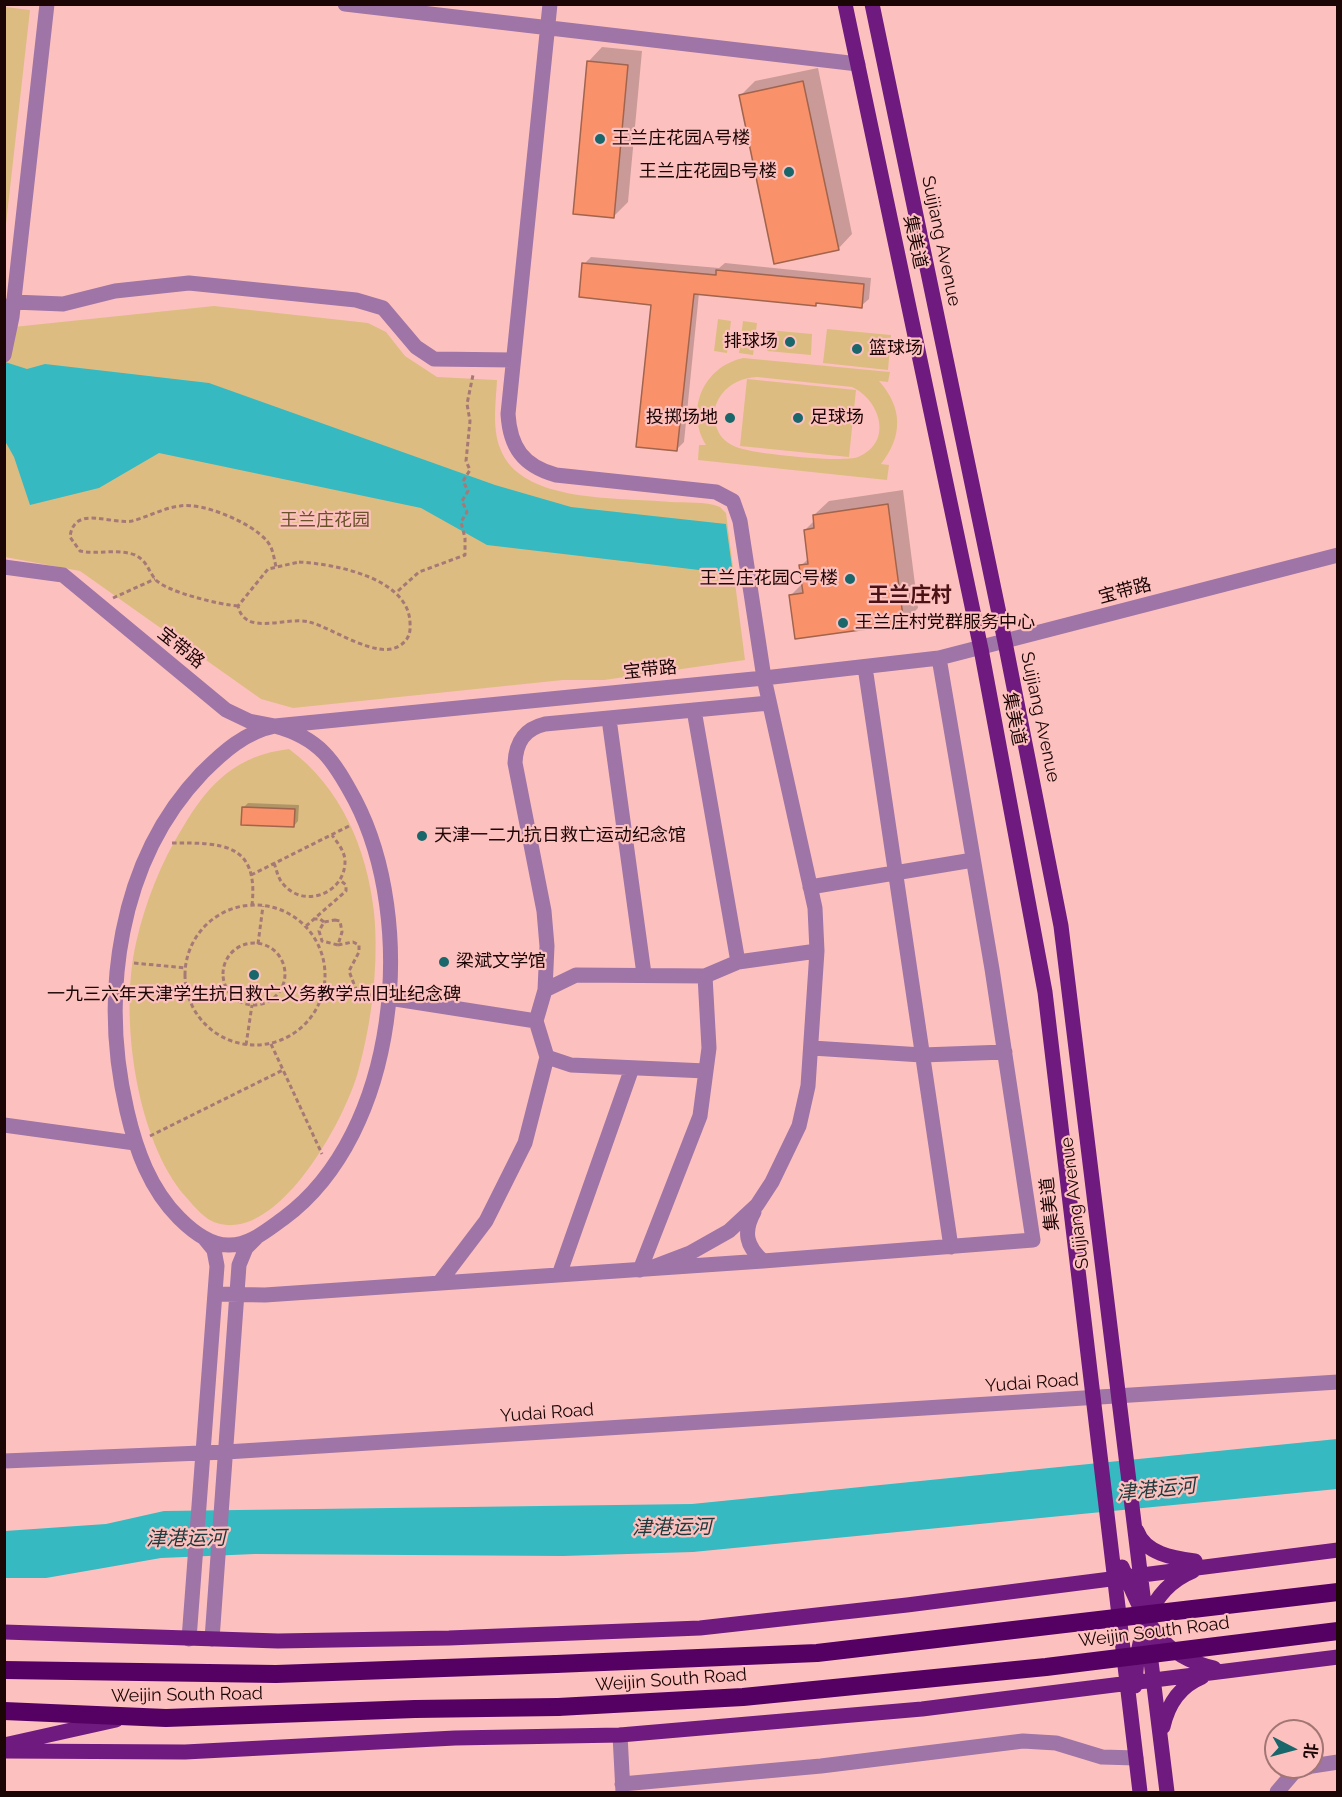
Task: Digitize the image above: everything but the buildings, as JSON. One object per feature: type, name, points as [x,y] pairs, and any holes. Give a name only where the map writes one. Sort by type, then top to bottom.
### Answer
[{"type":"highway","name":"Weijin South Road","points":[[4,1670],[276,1674],[817,1653],[1338,1592]]},
{"type":"highway","name":"Weijin South Road","points":[[4,1711],[122,1718],[219,1718],[415,1708],[558,1707],[755,1696],[1046,1666],[1338,1630]]},
{"type":"main road","name":"集美道","points":[[845,4],[981,649],[1045,992],[1107,1528],[1120,1576]]},
{"type":"main road","name":"Suijiang Avenue","points":[[872,4],[1005,642],[1061,926],[1135,1526]]},
{"type":"main road","points":[[1135,1526],[1143,1543],[1160,1553],[1179,1559],[1221,1563]]},
{"type":"main road","points":[[1135,1526],[1167,1792]]},
{"type":"main road","points":[[4,1632],[278,1641],[437,1638],[700,1628],[907,1605],[1221,1563],[1338,1550]]},
{"type":"main road","points":[[1131,1683],[1139,1644],[1155,1601],[1168,1586],[1184,1575],[1221,1563]]},
{"type":"main road","points":[[1120,1576],[1163,1642],[1177,1655],[1197,1664],[1224,1670]]},
{"type":"main road","points":[[1120,1576],[1140,1792]]},
{"type":"main road","points":[[4,1751],[185,1752],[454,1738],[620,1735],[922,1709],[1338,1657]]},
{"type":"main road","points":[[1161,1738],[1167,1711],[1179,1692],[1197,1679],[1224,1670]]},
{"type":"main road","points":[[4,1745],[122,1718]]},
{"type":"street","points":[[5,355],[47,4]]},
{"type":"street","points":[[345,4],[858,64]]},
{"type":"street","points":[[550,4],[507,414],[509,431],[513,446],[530,465],[556,475],[716,492],[733,501],[740,520],[764,678],[810,887],[817,951],[808,1086],[798,1126],[772,1182],[748,1223],[746,1235],[748,1243],[763,1262]]},
{"type":"street","points":[[13,303],[63,304],[115,291],[189,283],[367,302],[390,314],[426,355],[434,359],[513,360]]},
{"type":"street","name":"宝带路","points":[[4,567],[63,575],[96,605],[226,710],[249,722],[275,726],[865,668],[939,658],[1338,555]]},
{"type":"street","points":[[215,1294],[439,1283],[763,1262],[1033,1240],[1005,1052],[939,658]]},
{"type":"street","points":[[865,668],[951,1247]]},
{"type":"street","points":[[439,1283],[486,1221],[525,1143],[547,1057],[536,1021],[544,990],[547,945],[544,911],[515,763],[518,742],[532,727],[769,702]]},
{"type":"street","points":[[694,710],[738,962]]},
{"type":"street","points":[[609,719],[644,974]]},
{"type":"street","points":[[189,1639],[217,1259],[214,1250],[203,1237],[183,1222],[164,1200],[143,1164],[135,1143],[115,1047],[114,1004],[118,961],[136,884],[155,839],[186,791],[216,760],[254,732],[275,726],[306,736],[317,744],[335,766],[364,819],[380,859],[389,906],[391,960],[389,998],[382,1043],[369,1091],[354,1128],[330,1172],[298,1208],[258,1236],[229,1246],[203,1237]]},
{"type":"street","points":[[810,887],[973,860]]},
{"type":"street","points":[[544,990],[565,978],[576,975],[705,976],[738,962],[817,951]]},
{"type":"street","points":[[644,1269],[700,1116],[710,1048],[705,976]]},
{"type":"street","points":[[389,998],[536,1021]]},
{"type":"street","points":[[812,1048],[922,1054],[1005,1052]]},
{"type":"street","points":[[547,1057],[571,1065],[706,1071]]},
{"type":"street","points":[[559,1275],[632,1068]]},
{"type":"street","points":[[4,1125],[135,1143]]},
{"type":"street","points":[[644,1269],[690,1253],[729,1231],[757,1206]]},
{"type":"street","points":[[212,1639],[237,1294],[242,1256],[258,1236]]},
{"type":"street","name":"Yudai Road","points":[[4,1461],[226,1452],[1338,1382]]},
{"type":"street","points":[[620,1735],[622,1789],[1023,1741],[1056,1743],[1102,1757],[1136,1758]]},
{"type":"street","points":[[1277,1792],[1288,1779]]},
{"type":"path","points":[[398,591],[418,572],[465,555],[465,538],[461,522],[467,512],[462,501],[468,492],[464,481],[470,470],[466,455],[470,421],[467,404],[475,361]]},
{"type":"path","points":[[238,606],[219,605],[205,601],[155,579],[148,566],[138,557],[117,552],[80,551],[70,537],[71,529],[85,518],[131,521],[166,509],[194,505],[222,514],[259,532],[269,543],[276,567]]},
{"type":"path","points":[[299,562],[316,563],[349,570],[378,581],[402,599],[409,610],[410,634],[398,648],[372,649],[339,633],[305,621],[285,620],[258,625],[248,622],[240,614],[238,606],[268,569],[299,562]]},
{"type":"path","points":[[96,605],[155,579]]},
{"type":"path","points":[[251,875],[364,819]]},
{"type":"path","points":[[274,863],[281,883],[300,895],[323,895],[340,880],[344,856],[332,835]]},
{"type":"path","points":[[155,839],[168,843],[216,843],[240,856],[251,875],[254,886],[252,905]]},
{"type":"path","points":[[305,926],[346,891],[346,885],[340,880]]},
{"type":"path","points":[[252,905],[263,906],[287,913],[305,926],[322,955],[325,973],[323,992],[316,1009],[305,1024],[291,1035],[271,1044],[246,1045],[223,1038],[202,1021],[189,998],[186,968],[192,945],[208,924],[232,909],[252,905]]},
{"type":"path","points":[[258,944],[263,906]]},
{"type":"path","points":[[313,919],[320,919],[324,922],[340,921],[342,932],[338,945]]},
{"type":"path","points":[[324,922],[320,926],[319,937],[325,944],[338,945],[352,942],[359,945],[359,952],[349,971],[357,992]]},
{"type":"path","points":[[258,944],[268,947],[278,955],[284,964],[285,980],[274,998],[265,1003],[252,1005],[239,1001],[230,994],[225,982],[224,970],[229,958],[237,949],[258,944]]},
{"type":"path","points":[[118,961],[186,968]]},
{"type":"path","points":[[323,992],[338,990],[389,998]]},
{"type":"path","points":[[246,1045],[252,1005]]},
{"type":"path","points":[[271,1044],[330,1172]]},
{"type":"path","points":[[135,1143],[283,1070]]},
{"type":"green space","points":[[4,8],[30,10],[5,233]]},
{"type":"green space","name":"王兰庄花园","points":[[214,306],[368,323],[386,332],[405,356],[437,377],[497,380],[495,423],[500,448],[511,466],[528,479],[549,488],[599,497],[702,503],[720,507],[726,513],[745,660],[604,680],[563,680],[293,708],[261,699],[80,571],[5,557],[4,328]]},
{"type":"green space","points":[[718,319],[731,321],[727,353],[714,351]]},
{"type":"green space","points":[[743,321],[757,323],[753,355],[739,353]]},
{"type":"green space","name":"篮球场","points":[[827,329],[891,335],[888,370],[823,363]]},
{"type":"green space","name":"排球场","points":[[768,330],[812,334],[811,355],[767,351]]},
{"type":"green space","points":[[743,358],[890,372],[888,382],[879,381],[893,401],[897,422],[893,443],[881,464],[889,465],[887,480],[698,460],[699,445],[706,445],[697,418],[698,404],[708,380],[717,370]],"holes":[[[757,377],[852,387],[870,401],[879,421],[876,442],[858,457],[817,458],[745,450],[724,440],[715,422],[715,412],[721,394],[737,382],[746,379]]]},
{"type":"green space","name":"足球场","points":[[747,379],[856,390],[849,457],[740,446]]},
{"type":"green space","points":[[289,749],[307,764],[337,801],[358,843],[365,865],[374,912],[376,952],[371,1013],[363,1053],[351,1093],[340,1118],[307,1171],[287,1194],[265,1213],[243,1223],[220,1224],[205,1217],[185,1196],[168,1172],[154,1143],[143,1110],[131,1040],[131,972],[136,943],[149,898],[175,840],[193,811],[214,785],[239,765],[271,752]]},
{"type":"water","points":[[5,362],[27,369],[45,364],[209,383],[495,485],[571,507],[726,524],[733,574],[487,545],[421,508],[159,453],[99,488],[30,505],[14,457],[5,441]]},
{"type":"water","name":"津港运河","points":[[1337,1439],[1337,1489],[693,1552],[563,1556],[255,1554],[161,1558],[46,1578],[5,1578],[5,1531],[106,1524],[164,1511],[692,1504]]},
{"type":"place","name":"王兰庄花园A号楼","points":[[600,139]]},
{"type":"place","name":"王兰庄花园B号楼","points":[[789,172]]},
{"type":"place","name":"排球场","points":[[790,342]]},
{"type":"place","name":"篮球场","points":[[857,349]]},
{"type":"place","name":"投掷场地","points":[[730,418]]},
{"type":"place","name":"足球场","points":[[798,418]]},
{"type":"place","name":"王兰庄花园C号楼","points":[[850,579]]},
{"type":"place","name":"王兰庄村党群服务中心","points":[[843,623]]},
{"type":"place","name":"天津一二九抗日救亡运动纪念馆","points":[[422,836]]},
{"type":"place","name":"梁斌文学馆","points":[[444,962]]},
{"type":"place","name":"一九三六年天津学生抗日救亡义务教学点旧址纪念碑","points":[[254,975]]},
{"type":"district","name":"王兰庄村","points":[[910,596]]}]
